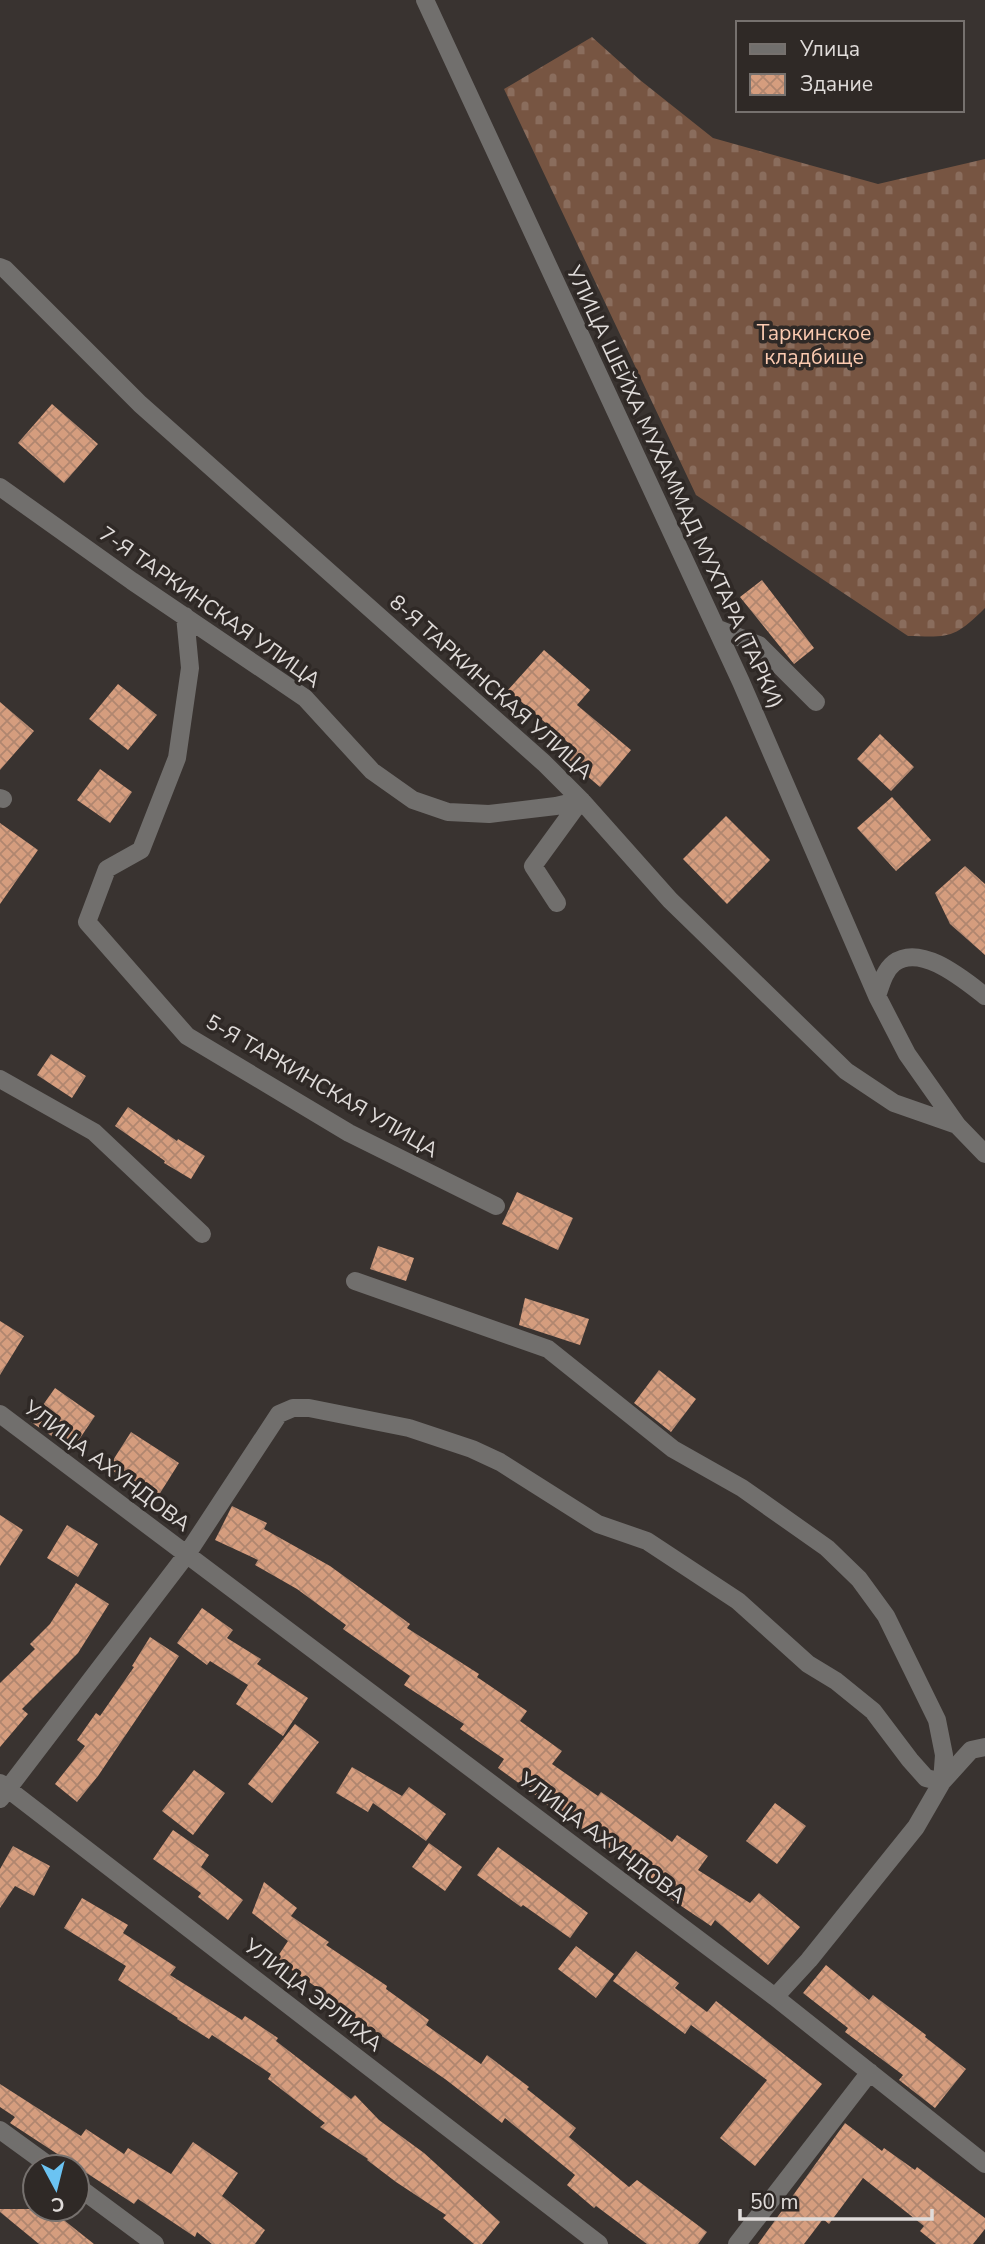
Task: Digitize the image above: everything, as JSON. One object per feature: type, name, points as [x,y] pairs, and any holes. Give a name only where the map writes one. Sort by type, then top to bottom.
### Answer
[{"type":"street","name":"УЛИЦА ШЕЙХА МУХАММАД МУХТАРА (ТАРКИ)","points":[[425,0],[716,628],[877,996],[900,1043],[957,1125],[985,1154]]},
{"type":"street","name":"8-Я ТАРКИНСКАЯ УЛИЦА","points":[[0,267],[141,404],[473,699],[581,800],[670,900],[846,1071],[894,1103],[957,1125]]},
{"type":"street","name":"7-Я ТАРКИНСКАЯ УЛИЦА","points":[[0,487],[305,698],[372,771],[413,800],[448,812],[489,814],[556,806],[581,800]]},
{"type":"street","name":"5-Я ТАРКИНСКАЯ УЛИЦА","points":[[185,616],[190,668],[177,758],[141,850],[107,869],[88,922],[187,1036],[349,1133],[496,1206]]},
{"type":"street","points":[[716,628],[759,645],[816,702]]},
{"type":"street","points":[[557,903],[533,866],[581,800]]},
{"type":"street","points":[[877,996],[885,974],[894,962],[912,956],[936,962],[985,996]]},
{"type":"street","points":[[0,1079],[94,1132],[202,1234]]},
{"type":"street","points":[[355,1281],[548,1349],[673,1449],[742,1488],[827,1548],[859,1579],[886,1616],[932,1709],[944,1755],[942,1782]]},
{"type":"street","name":"УЛИЦА АХУНДОВА","points":[[187,1554],[279,1414],[293,1408],[309,1408],[409,1428],[472,1449],[500,1462],[598,1524],[647,1541],[700,1574],[738,1601],[807,1664],[835,1681],[873,1711],[926,1778],[942,1782]]},
{"type":"street","name":"УЛИЦА АХУНДОВА","points":[[0,1415],[775,1997],[985,2164]]},
{"type":"street","points":[[3,1790],[187,1554]]},
{"type":"street","points":[[775,1997],[809,1960],[916,1827],[942,1782],[971,1750],[985,1747]]},
{"type":"street","name":"УЛИЦА ЭРЛИХА","points":[[3,1790],[599,2244]]},
{"type":"street","points":[[737,2244],[870,2072]]},
{"type":"street","points":[[0,2130],[32,2153]]},
{"type":"street","points":[[91,2196],[155,2244]]},
{"type":"green space","name":"Таркинское кладбище","points":[[592,37],[640,80],[713,138],[878,184],[985,159],[985,608],[966,626],[943,636],[908,636],[696,495],[504,89]]},
{"type":"building","points":[[52,404],[98,444],[64,483],[18,443]]},
{"type":"building","points":[[762,580],[814,648],[794,664],[740,597]]},
{"type":"building","points":[[544,650],[590,690],[577,705],[631,750],[600,787],[565,757],[573,747],[508,690]]},
{"type":"building","points":[[118,684],[157,715],[128,750],[89,719]]},
{"type":"building","points":[[0,702],[34,731],[0,770]]},
{"type":"building","points":[[880,734],[914,767],[891,791],[857,759]]},
{"type":"building","points":[[100,769],[132,792],[110,823],[77,800]]},
{"type":"building","points":[[892,797],[931,840],[896,871],[857,828]]},
{"type":"building","points":[[726,816],[770,860],[727,904],[683,859]]},
{"type":"building","points":[[0,823],[38,850],[0,904]]},
{"type":"building","points":[[965,866],[985,884],[985,955],[950,924],[935,893]]},
{"type":"building","points":[[51,1054],[86,1076],[72,1098],[37,1075]]},
{"type":"building","points":[[128,1107],[177,1141],[178,1139],[205,1156],[191,1179],[164,1163],[165,1161],[115,1126]]},
{"type":"building","points":[[517,1192],[573,1218],[558,1250],[502,1224]]},
{"type":"building","points":[[378,1246],[414,1258],[406,1281],[370,1269]]},
{"type":"building","points":[[525,1298],[589,1319],[580,1345],[519,1325]]},
{"type":"building","points":[[0,1321],[24,1336],[0,1375]]},
{"type":"building","points":[[659,1370],[696,1399],[671,1432],[634,1403]]},
{"type":"building","points":[[55,1388],[95,1416],[72,1450],[31,1422]]},
{"type":"building","points":[[131,1432],[179,1463],[157,1498],[108,1468]]},
{"type":"building","points":[[232,1506],[267,1523],[264,1529],[330,1566],[410,1624],[407,1628],[479,1674],[477,1677],[527,1711],[520,1721],[562,1751],[552,1764],[598,1796],[601,1792],[672,1842],[677,1835],[708,1856],[698,1870],[750,1903],[759,1893],[800,1927],[768,1965],[715,1920],[711,1926],[644,1881],[648,1876],[498,1768],[504,1759],[460,1729],[464,1724],[404,1685],[410,1676],[343,1629],[346,1625],[297,1589],[255,1565],[258,1560],[215,1540]]},
{"type":"building","points":[[0,1515],[23,1530],[0,1566]]},
{"type":"building","points":[[67,1525],[98,1544],[78,1577],[47,1558]]},
{"type":"building","points":[[76,1583],[109,1604],[78,1653],[22,1709],[28,1714],[0,1747],[0,1683],[35,1649],[30,1644],[50,1624]]},
{"type":"building","points":[[202,1608],[233,1630],[227,1638],[261,1659],[257,1664],[308,1698],[283,1736],[236,1704],[248,1685],[210,1661],[207,1665],[177,1643]]},
{"type":"building","points":[[150,1637],[179,1656],[98,1776],[77,1802],[55,1784],[85,1746],[77,1740],[96,1713],[100,1716],[134,1667],[132,1666]]},
{"type":"building","points":[[295,1724],[319,1742],[272,1803],[248,1784]]},
{"type":"building","points":[[352,1767],[402,1796],[409,1787],[446,1814],[426,1841],[373,1803],[368,1812],[336,1793]]},
{"type":"building","points":[[194,1770],[225,1793],[193,1835],[162,1811]]},
{"type":"building","points":[[775,1803],[806,1826],[777,1864],[746,1841]]},
{"type":"building","points":[[173,1830],[209,1855],[201,1867],[243,1900],[228,1920],[198,1897],[201,1893],[153,1859]]},
{"type":"building","points":[[429,1843],[462,1867],[445,1891],[412,1867]]},
{"type":"building","points":[[13,1846],[50,1866],[34,1896],[15,1886],[0,1908],[0,1869]]},
{"type":"building","points":[[498,1847],[588,1913],[570,1938],[477,1875]]},
{"type":"building","points":[[264,1882],[297,1908],[291,1916],[329,1942],[326,1945],[387,1986],[386,1989],[429,2020],[426,2025],[481,2064],[487,2055],[529,2087],[527,2089],[576,2128],[569,2137],[629,2187],[637,2180],[707,2232],[698,2244],[647,2244],[596,2206],[594,2208],[567,2185],[575,2175],[505,2118],[502,2123],[445,2079],[317,1992],[319,1989],[276,1959],[288,1941],[252,1913]]},
{"type":"building","points":[[82,1898],[128,1925],[123,1933],[176,1967],[170,1975],[242,2020],[245,2016],[278,2038],[276,2041],[351,2099],[355,2095],[379,2120],[424,2153],[500,2222],[482,2244],[474,2244],[443,2218],[446,2215],[320,2127],[325,2123],[268,2079],[271,2074],[212,2035],[209,2039],[118,1980],[126,1966],[64,1928]]},
{"type":"building","points":[[576,1946],[614,1974],[596,1998],[558,1969]]},
{"type":"building","points":[[636,1951],[679,1983],[675,1988],[707,2012],[716,2001],[822,2084],[755,2166],[720,2138],[767,2080],[691,2025],[685,2034],[613,1981]]},
{"type":"building","points":[[826,1965],[869,2000],[873,1995],[966,2069],[935,2108],[899,2080],[903,2075],[845,2032],[848,2028],[803,1993]]},
{"type":"building","points":[[0,2084],[81,2136],[86,2129],[124,2154],[128,2148],[171,2174],[193,2142],[238,2173],[222,2196],[265,2230],[255,2244],[212,2244],[197,2232],[195,2237],[138,2199],[134,2204],[91,2176],[91,2153],[56,2153],[10,2123],[15,2117],[0,2107]]},
{"type":"building","points":[[845,2123],[882,2151],[884,2148],[915,2170],[917,2167],[985,2218],[985,2229],[973,2244],[936,2244],[920,2231],[924,2226],[863,2178],[829,2224],[823,2219],[804,2244],[758,2244]]},
{"type":"building","points":[[0,2209],[21,2209],[21,2223],[68,2223],[94,2244],[39,2244],[0,2212]]}]
